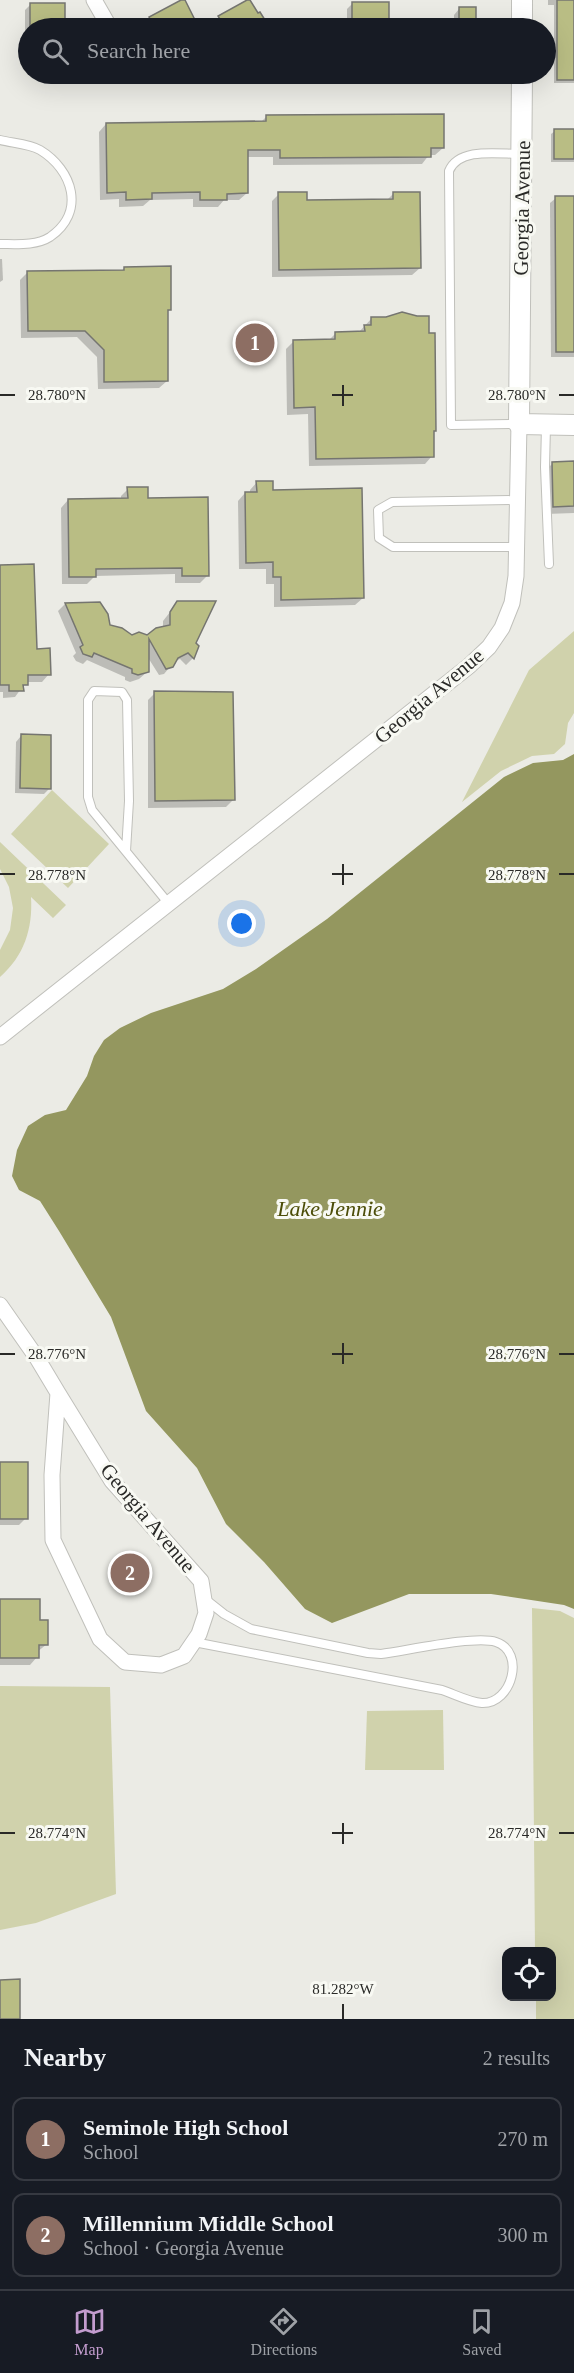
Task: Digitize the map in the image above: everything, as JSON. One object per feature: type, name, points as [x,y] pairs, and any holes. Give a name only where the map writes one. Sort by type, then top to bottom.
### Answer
[{"type":"street","points":[[94,0],[104,18]]},
{"type":"street","points":[[522,0],[522,18]]},
{"type":"street","name":"Georgia Avenue","points":[[0,1037],[469,666],[489,647],[502,628],[512,603],[516,548],[522,84]]},
{"type":"street","points":[[519,424],[574,425]]},
{"type":"street","name":"Georgia Avenue","points":[[0,1305],[58,1393],[112,1481],[201,1581],[206,1612],[199,1634],[184,1656],[161,1665],[125,1662],[100,1639],[53,1540],[52,1475],[58,1393]]},
{"type":"lane","points":[[0,140],[38,149],[58,164],[70,183],[72,206],[63,225],[48,238],[28,244],[0,244]]},
{"type":"lane","points":[[519,424],[450,425],[449,171],[453,162],[462,157],[523,154]]},
{"type":"lane","points":[[546,425],[545,467],[549,564]]},
{"type":"lane","points":[[516,548],[393,547],[379,538],[378,510],[392,502],[517,500]]},
{"type":"lane","points":[[126,851],[129,801],[128,700],[122,692],[94,692],[88,700],[88,797],[92,810],[169,904]]},
{"type":"lane","points":[[194,1642],[442,1690],[482,1703],[498,1698],[505,1692],[512,1675],[510,1656],[502,1645],[495,1642],[469,1642],[368,1653],[251,1629],[224,1614],[203,1598]]},
{"type":"shaded area","points":[[574,631],[574,713],[568,723],[565,744],[554,754],[532,756],[501,771],[462,802],[529,670]]},
{"type":"shaded area","points":[[52,790],[109,844],[68,888],[11,834]]},
{"type":"shaded area","points":[[0,842],[66,905],[53,918],[31,897],[30,920],[25,941],[15,960],[0,977],[0,950],[10,930],[13,908],[9,887],[0,869]]},
{"type":"shaded area","points":[[532,1608],[560,1611],[574,1618],[574,2019],[536,2019],[536,2001],[556,2001],[556,1947],[535,1947]]},
{"type":"shaded area","points":[[0,1686],[110,1687],[116,1894],[36,1923],[0,1930]]},
{"type":"shaded area","points":[[443,1710],[444,1770],[365,1770],[367,1711]]},
{"type":"water","name":"Lake Jennie","points":[[574,754],[574,1609],[564,1605],[491,1594],[409,1594],[332,1623],[305,1609],[264,1562],[226,1524],[197,1468],[146,1411],[111,1317],[40,1201],[19,1190],[12,1176],[17,1150],[28,1126],[45,1115],[66,1110],[87,1076],[94,1056],[104,1040],[120,1028],[151,1013],[223,989],[256,969],[327,919],[504,777],[533,763],[563,760]]},
{"type":"building","points":[[185,0],[194,18],[150,18]]},
{"type":"building","points":[[250,0],[264,18],[219,18],[218,16]]},
{"type":"building","points":[[557,0],[574,0],[574,80],[557,80]]},
{"type":"building","points":[[352,2],[389,2],[389,18],[352,18]]},
{"type":"building","points":[[30,3],[65,3],[65,18],[30,18]]},
{"type":"building","points":[[459,7],[476,7],[476,18],[459,18]]},
{"type":"building","points":[[444,114],[444,148],[431,148],[431,157],[280,158],[280,150],[248,150],[248,193],[227,194],[227,200],[200,200],[200,192],[152,193],[152,199],[126,200],[126,192],[107,193],[106,123],[266,121],[266,115]]},
{"type":"building","points":[[554,129],[574,129],[574,159],[554,159]]},
{"type":"building","points":[[278,192],[307,192],[307,200],[393,199],[393,192],[420,192],[421,268],[279,270]]},
{"type":"building","points":[[555,196],[574,196],[574,352],[556,352]]},
{"type":"building","points":[[171,266],[171,310],[168,310],[168,381],[104,382],[104,350],[85,331],[28,331],[27,271],[124,270],[124,267]]},
{"type":"building","points":[[402,312],[429,316],[429,333],[435,333],[434,457],[316,459],[315,407],[294,408],[293,340],[335,339],[335,332],[365,331],[364,325],[371,325],[371,317],[386,317]]},
{"type":"building","points":[[574,461],[574,506],[553,507],[552,462]]},
{"type":"building","points":[[256,481],[273,481],[273,490],[362,488],[364,598],[281,600],[281,577],[273,577],[273,562],[246,563],[245,492],[257,492]]},
{"type":"building","points":[[127,487],[148,487],[148,498],[208,497],[209,576],[182,576],[182,568],[96,569],[96,577],[69,577],[68,499],[128,498]]},
{"type":"building","points":[[34,564],[37,649],[50,648],[51,675],[28,675],[28,685],[23,685],[24,691],[9,691],[9,685],[0,685],[0,565]]},
{"type":"building","points":[[177,601],[216,601],[196,643],[199,646],[194,659],[188,653],[178,658],[173,667],[166,669],[149,639],[149,672],[138,675],[132,673],[132,669],[94,653],[92,657],[83,654],[80,647],[83,645],[65,603],[100,602],[108,614],[110,625],[122,628],[132,635],[139,632],[147,635],[156,628],[170,625],[170,612]]},
{"type":"building","points":[[154,691],[233,692],[235,800],[155,801]]},
{"type":"building","points":[[21,734],[51,735],[51,789],[20,788]]},
{"type":"building","points":[[0,1462],[28,1462],[28,1519],[0,1519]]},
{"type":"building","points":[[0,1599],[40,1599],[40,1620],[48,1620],[48,1645],[39,1645],[39,1658],[0,1658]]},
{"type":"building","points":[[20,1979],[20,2019],[0,2019],[0,1980]]},
{"type":"place","name":"Seminole High School","points":[[255,343]]},
{"type":"place","name":"Millennium Middle School","points":[[130,1573]]}]
